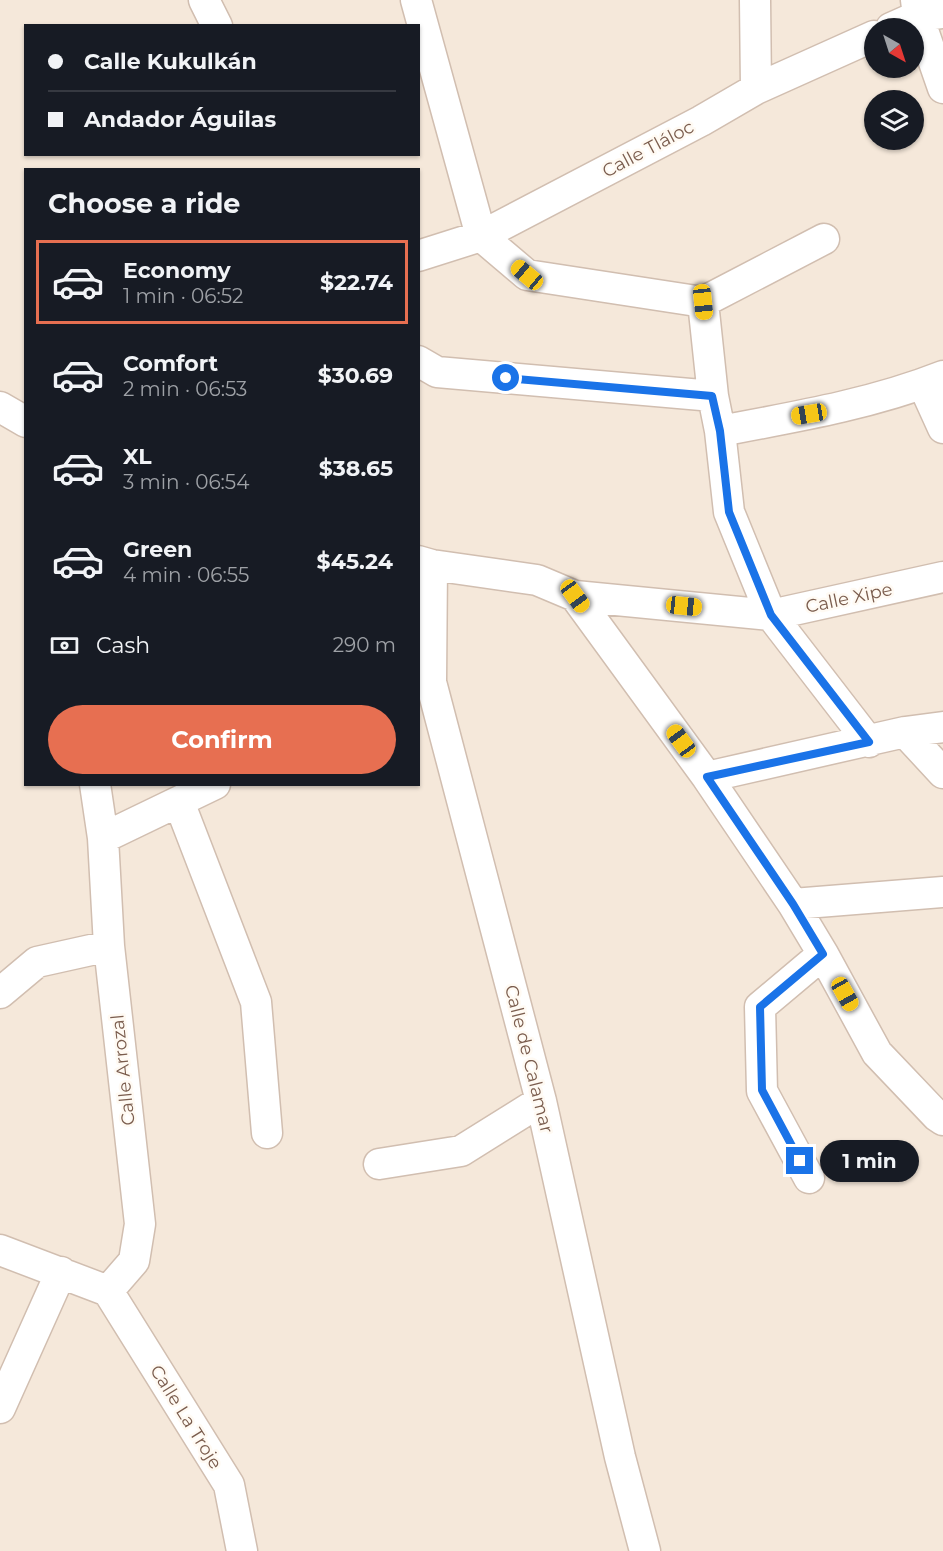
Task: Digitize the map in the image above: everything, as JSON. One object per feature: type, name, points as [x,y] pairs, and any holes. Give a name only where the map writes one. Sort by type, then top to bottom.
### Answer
[{"type":"street","points":[[204,0],[216,24]]},
{"type":"street","points":[[416,0],[481,236],[527,275],[703,302],[824,239]]},
{"type":"street","points":[[755,0],[756,89]]},
{"type":"street","points":[[910,18],[926,10],[943,88]]},
{"type":"street","name":"Calle Tláloc","points":[[420,255],[481,236],[701,121],[756,89],[864,40]]},
{"type":"street","points":[[703,302],[712,396],[720,431],[729,512],[771,615],[869,742]]},
{"type":"street","points":[[420,362],[437,372],[712,396]]},
{"type":"street","points":[[720,431],[809,414],[933,380],[943,428]]},
{"type":"street","points":[[0,407],[24,421]]},
{"type":"street","points":[[425,563],[537,579],[575,596],[707,777],[793,904],[877,1053],[943,1120]]},
{"type":"street","name":"Calle de Calamar","points":[[425,563],[425,685],[541,1101],[620,1456],[645,1551]]},
{"type":"street","name":"Calle Xipe","points":[[575,596],[771,615],[943,577]]},
{"type":"street","points":[[707,777],[906,732],[943,727]]},
{"type":"street","points":[[906,732],[943,773]]},
{"type":"street","name":"Calle Arrozal","points":[[95,786],[103,838],[109,946],[140,1224],[134,1262],[108,1291]]},
{"type":"street","points":[[103,838],[211,786]]},
{"type":"street","points":[[179,802],[256,1002],[267,1133]]},
{"type":"street","points":[[793,904],[943,892]]},
{"type":"street","points":[[1,994],[37,962],[109,946]]},
{"type":"street","points":[[809,1178],[762,1090],[760,1007],[823,954]]},
{"type":"street","points":[[379,1164],[461,1151],[541,1101]]},
{"type":"street","points":[[0,1250],[108,1291]]},
{"type":"street","points":[[0,1408],[61,1272]]},
{"type":"street","name":"Calle La Troje","points":[[108,1291],[229,1485],[242,1551]]},
{"type":"shaded area","points":[[0,0],[943,0],[943,1551],[0,1551]]},
{"type":"route","points":[[506,378],[712,396],[720,431],[729,512],[771,615],[869,742],[707,777],[793,904],[823,954],[760,1007],[762,1090],[800,1161]]}]
